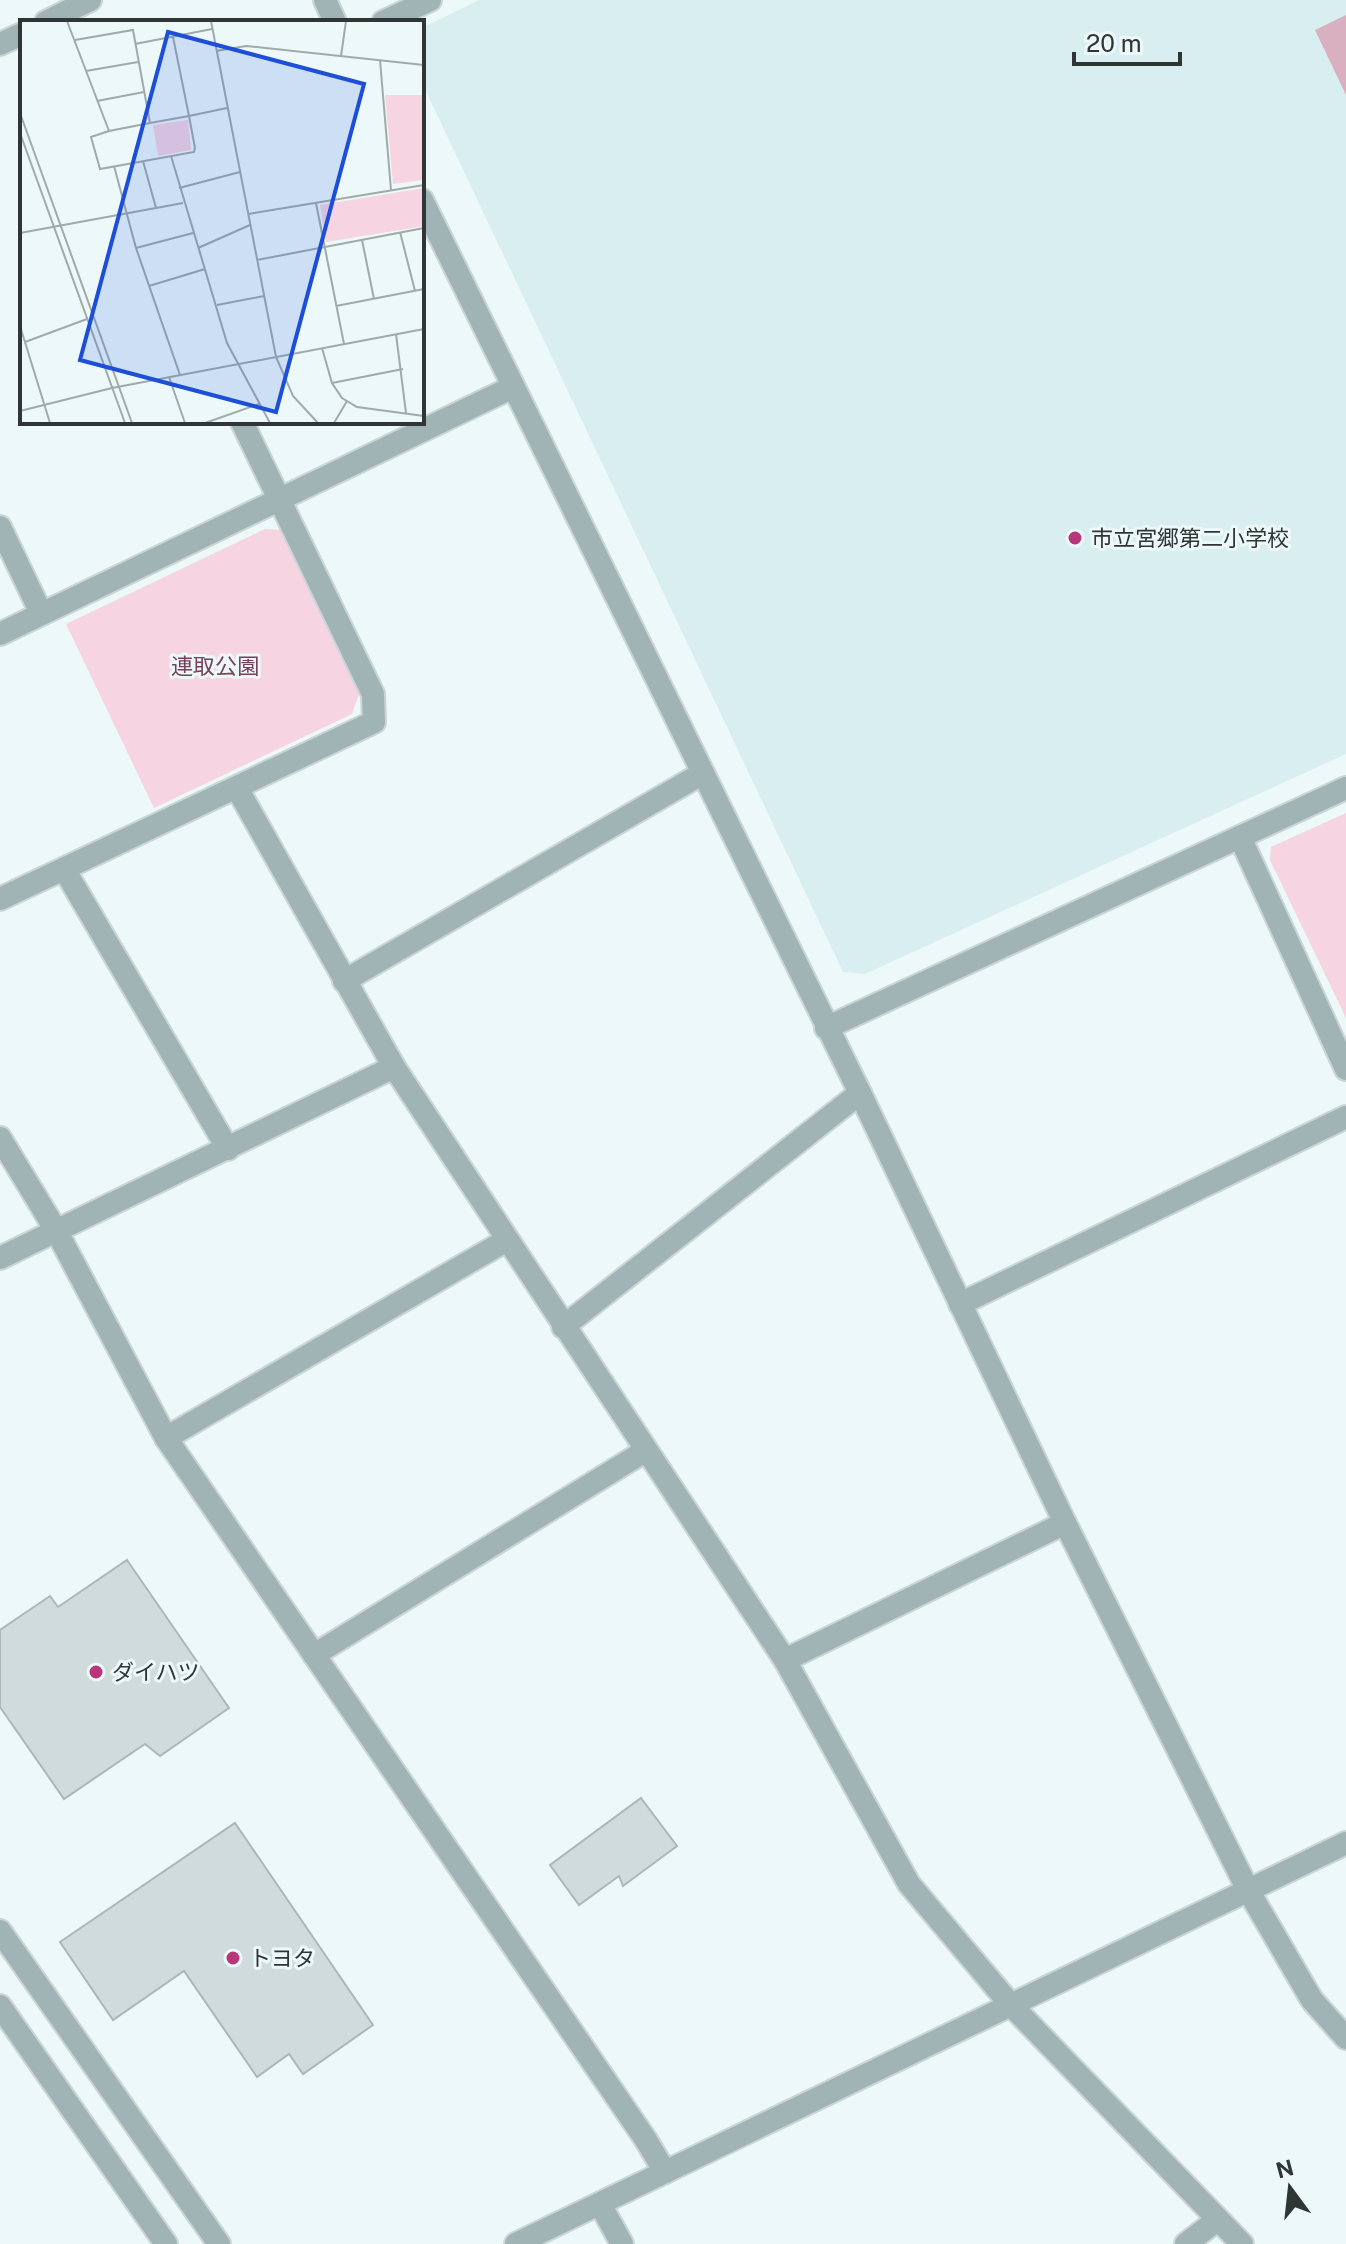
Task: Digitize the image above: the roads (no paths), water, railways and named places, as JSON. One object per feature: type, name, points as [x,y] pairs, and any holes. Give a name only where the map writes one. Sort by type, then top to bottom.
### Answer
[{"type":"street","points":[[50,20],[90,0]]},
{"type":"street","points":[[325,0],[334,20]]},
{"type":"street","points":[[387,20],[430,0]]},
{"type":"street","points":[[0,44],[20,35]]},
{"type":"street","points":[[424,204],[860,1093],[1065,1523],[1248,1890],[1312,2000],[1346,2038]]},
{"type":"street","points":[[0,634],[513,387]]},
{"type":"street","points":[[0,899],[374,722],[373,694],[243,424]]},
{"type":"street","points":[[0,527],[41,613]]},
{"type":"street","points":[[344,981],[703,773]]},
{"type":"street","points":[[237,788],[394,1067],[785,1660],[909,1884],[1010,2004],[1242,2244]]},
{"type":"street","points":[[826,1028],[1346,788]]},
{"type":"street","points":[[1240,837],[1346,1069]]},
{"type":"street","points":[[64,869],[228,1149]]},
{"type":"street","points":[[0,1258],[394,1067]]},
{"type":"street","points":[[563,1327],[860,1093]]},
{"type":"street","points":[[960,1304],[1346,1117]]},
{"type":"street","points":[[0,1138],[57,1232],[166,1438],[665,2172]]},
{"type":"street","points":[[166,1438],[507,1240]]},
{"type":"street","points":[[314,1655],[645,1451]]},
{"type":"street","points":[[785,1660],[1065,1523]]},
{"type":"street","points":[[516,2244],[1346,1843]]},
{"type":"street","points":[[0,1931],[219,2244]]},
{"type":"street","points":[[0,2006],[166,2244]]},
{"type":"street","points":[[600,2204],[622,2244]]},
{"type":"street","points":[[1186,2244],[1217,2220]]},
{"type":"place","name":"市立宮郷第二小学校","points":[[1075,538]]},
{"type":"place","name":"ダイハツ","points":[[96,1672]]},
{"type":"place","name":"トヨタ","points":[[233,1958]]},
{"type":"park label","name":"連取公園","points":[[215,666]]}]
